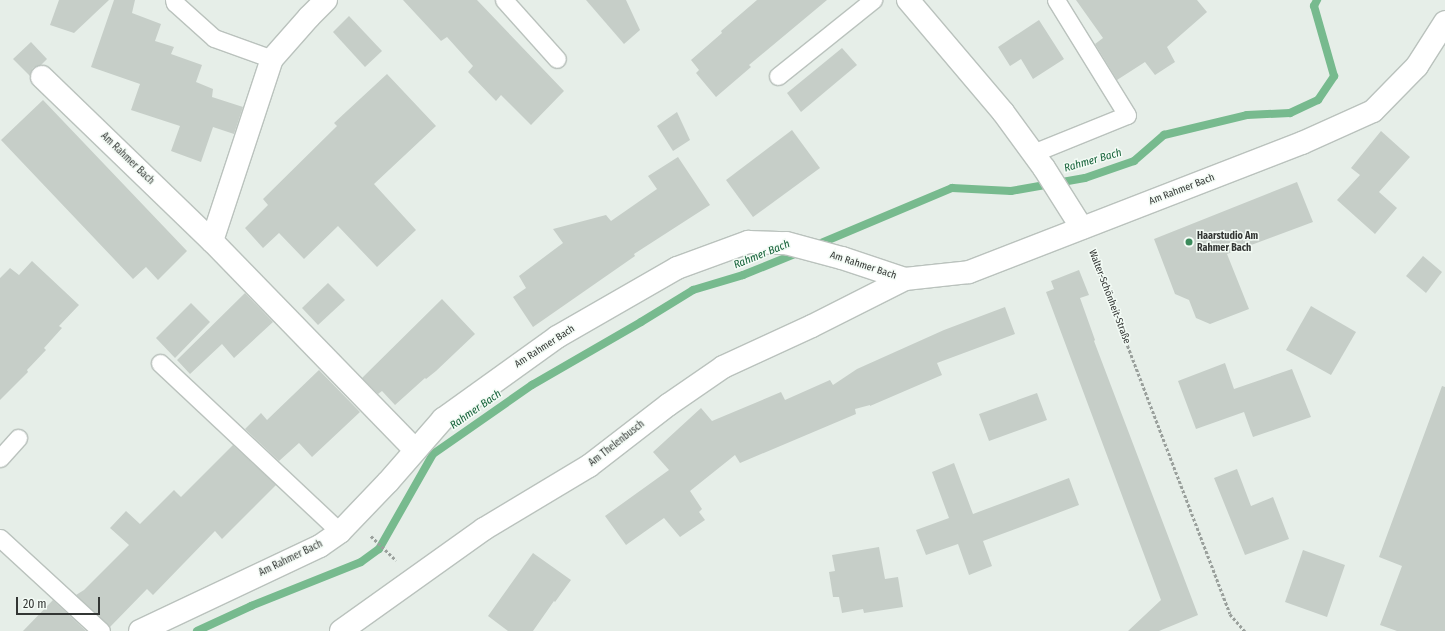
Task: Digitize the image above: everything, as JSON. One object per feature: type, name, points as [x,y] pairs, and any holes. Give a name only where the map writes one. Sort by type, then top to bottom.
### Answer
[{"type":"street","points":[[212,241],[272,59],[326,0]]},
{"type":"street","points":[[908,0],[1003,112],[1071,208],[1082,228]]},
{"type":"street","name":"Am Rahmer Bach","points":[[140,631],[320,546],[340,532],[388,482],[443,419],[557,337],[677,268],[748,242],[786,243],[842,258],[905,279],[969,272],[1302,143],[1373,111],[1417,66],[1444,25]]},
{"type":"street","name":"Am Rahmer Bach","points":[[42,77],[212,241],[415,450]]},
{"type":"street","name":"Am Thelenbusch","points":[[341,631],[484,529],[589,466],[668,405],[723,367],[812,326],[905,279]]},
{"type":"lane","points":[[174,0],[175,3],[214,38],[272,59]]},
{"type":"lane","points":[[504,0],[557,59]]},
{"type":"lane","points":[[778,76],[873,0]]},
{"type":"lane","points":[[1038,160],[1127,114],[1056,0]]},
{"type":"lane","points":[[160,363],[340,532]]},
{"type":"lane","points":[[0,458],[18,438]]},
{"type":"lane","points":[[0,538],[101,631]]},
{"type":"path","name":"Walter-Schönheit-Straße","points":[[1082,228],[1230,614],[1245,631]]},
{"type":"path","points":[[376,541],[389,553]]},
{"type":"building","points":[[59,0],[109,0],[74,33],[50,25]]},
{"type":"building","points":[[114,0],[135,0],[132,13],[161,24],[155,41],[174,47],[171,54],[202,65],[196,82],[213,89],[212,97],[243,107],[234,134],[213,127],[201,162],[171,151],[180,126],[131,110],[140,84],[91,67]]},
{"type":"building","points":[[403,0],[477,0],[564,91],[531,125],[501,95],[496,101],[468,72],[473,66],[447,37],[441,41]]},
{"type":"building","points":[[586,0],[626,0],[640,30],[624,44]]},
{"type":"building","points":[[757,0],[827,0],[749,65],[751,67],[716,97],[696,73],[699,70],[691,60],[722,33],[721,31]]},
{"type":"building","points":[[1076,0],[1197,0],[1207,12],[1167,47],[1175,62],[1155,75],[1145,62],[1117,80],[1095,44],[1103,38]]},
{"type":"building","points":[[349,16],[382,51],[365,67],[333,32]]},
{"type":"building","points":[[1039,20],[1064,59],[1033,79],[1021,59],[1010,66],[998,47]]},
{"type":"building","points":[[31,42],[47,59],[41,65],[33,68],[30,76],[13,59]]},
{"type":"building","points":[[842,48],[857,65],[801,112],[787,93]]},
{"type":"building","points":[[387,74],[436,126],[374,184],[416,230],[377,267],[338,226],[304,259],[279,233],[263,248],[245,228],[268,205],[263,199],[337,126],[334,123]]},
{"type":"building","points":[[43,100],[187,251],[158,280],[146,267],[133,279],[1,140]]},
{"type":"building","points":[[677,112],[690,140],[673,151],[657,126]]},
{"type":"building","points":[[792,130],[820,168],[753,217],[726,180]]},
{"type":"building","points":[[1381,131],[1410,157],[1379,192],[1397,208],[1375,234],[1337,200],[1360,175],[1351,168]]},
{"type":"building","points":[[678,157],[710,205],[634,254],[635,256],[533,327],[513,297],[526,288],[519,276],[563,243],[553,229],[606,215],[611,221],[657,189],[648,176]]},
{"type":"building","points":[[1297,182],[1313,222],[1227,254],[1249,309],[1210,324],[1196,318],[1189,300],[1175,294],[1154,239]]},
{"type":"building","points":[[1423,256],[1442,272],[1426,293],[1406,276]]},
{"type":"building","points":[[32,261],[79,305],[59,326],[62,328],[44,348],[46,350],[27,370],[28,372],[0,400],[0,278],[10,268],[19,275]]},
{"type":"building","points":[[1079,270],[1089,295],[1080,298],[1095,340],[1094,341],[1198,615],[1159,631],[1128,631],[1161,600],[1046,292],[1054,289],[1051,281]]},
{"type":"building","points":[[328,283],[345,300],[318,325],[302,308]]},
{"type":"building","points":[[245,293],[273,322],[234,358],[222,344],[190,374],[177,360]]},
{"type":"building","points":[[442,299],[475,334],[436,371],[426,379],[425,378],[395,405],[382,391],[378,394],[362,378]]},
{"type":"building","points":[[191,303],[210,322],[175,358],[156,338]]},
{"type":"building","points":[[1311,306],[1356,332],[1331,375],[1286,350]]},
{"type":"building","points":[[1005,307],[1015,334],[937,363],[942,375],[870,406],[855,409],[856,414],[740,463],[735,455],[690,491],[702,509],[699,512],[705,520],[680,537],[664,518],[626,545],[605,516],[669,470],[653,452],[701,408],[712,421],[781,392],[785,400],[830,380],[833,385],[857,369],[944,330]]},
{"type":"building","points":[[1225,363],[1234,389],[1292,369],[1311,417],[1253,437],[1244,412],[1196,429],[1178,381]]},
{"type":"building","points":[[319,370],[360,412],[312,457],[299,443],[279,461],[245,429],[261,413],[267,420]]},
{"type":"building","points":[[1442,386],[1445,387],[1445,631],[1397,631],[1380,625],[1402,566],[1379,557]]},
{"type":"building","points":[[1037,393],[1047,420],[989,441],[979,414]]},
{"type":"building","points":[[233,445],[276,485],[222,539],[215,531],[153,595],[147,589],[110,627],[76,595],[84,590],[129,545],[110,528],[126,511],[140,524],[174,490],[181,497]]},
{"type":"building","points":[[954,463],[973,514],[1069,478],[1079,505],[983,541],[992,566],[969,575],[958,544],[926,555],[916,530],[949,518],[932,472]]},
{"type":"building","points":[[1237,469],[1251,506],[1273,497],[1289,539],[1245,555],[1214,478]]},
{"type":"building","points":[[879,547],[885,579],[898,577],[903,607],[864,613],[863,609],[842,613],[839,597],[833,597],[829,572],[835,571],[832,555]]},
{"type":"building","points":[[1303,550],[1345,565],[1327,617],[1285,602]]},
{"type":"building","points":[[533,553],[571,580],[533,631],[508,631],[488,616]]},
{"type":"building","points":[[53,600],[86,631],[23,631]]},
{"type":"waterway","name":"Rahmer Bach","points":[[814,246],[952,188],[1011,191],[1085,178],[1134,161],[1164,135],[1247,115],[1290,113],[1318,100],[1334,76],[1314,6],[1317,0]]},
{"type":"waterway","name":"Rahmer Bach","points":[[197,631],[251,606],[361,562],[379,549],[433,454],[532,385],[693,290],[743,275],[800,252]]},
{"type":"place","name":"Haarstudio Am Rahmer Bach","points":[[1189,242]]}]
